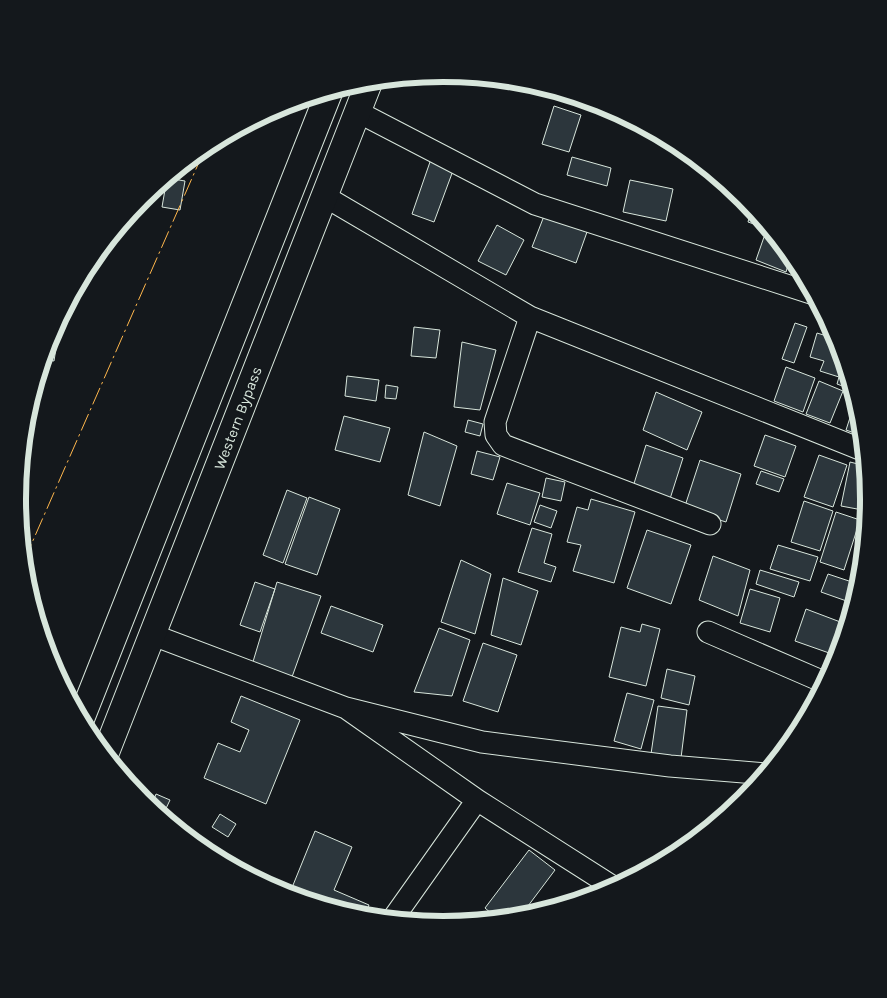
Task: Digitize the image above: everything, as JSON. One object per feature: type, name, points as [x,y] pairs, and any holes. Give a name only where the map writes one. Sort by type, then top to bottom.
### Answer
[{"type":"main road","name":"Western Bypass","points":[[109,748],[367,89]]},
{"type":"main road","points":[[83,709],[326,99]]},
{"type":"street","points":[[358,112],[535,204],[806,291]]},
{"type":"street","points":[[324,196],[530,317],[857,448]]},
{"type":"street","points":[[530,317],[494,422],[496,435],[503,445],[710,524]]},
{"type":"street","points":[[708,632],[820,680]]},
{"type":"street","points":[[153,635],[346,708],[482,742],[670,766],[758,773]]},
{"type":"street","points":[[346,708],[477,800],[606,883]]},
{"type":"street","points":[[397,914],[477,800]]},
{"type":"building","points":[[567,102],[578,104],[594,110]]},
{"type":"building","points":[[554,106],[581,115],[569,152],[542,144]]},
{"type":"building","points":[[572,157],[611,168],[607,186],[567,175]]},
{"type":"building","points":[[431,159],[454,168],[434,222],[412,214]]},
{"type":"building","points":[[175,179],[185,181],[180,210],[162,207],[165,188]]},
{"type":"building","points":[[630,180],[673,189],[666,221],[623,212]]},
{"type":"building","points":[[544,216],[587,232],[576,263],[532,247]]},
{"type":"building","points":[[750,216],[758,226],[748,222]]},
{"type":"building","points":[[497,225],[524,240],[506,275],[478,261]]},
{"type":"building","points":[[764,237],[769,238],[788,264],[786,272],[756,260]]},
{"type":"building","points":[[795,323],[807,327],[794,363],[782,359]]},
{"type":"building","points":[[414,327],[440,330],[436,358],[411,356]]},
{"type":"building","points":[[817,333],[828,336],[846,387],[837,384],[839,377],[820,371],[824,361],[810,357]]},
{"type":"building","points":[[462,342],[496,350],[480,410],[454,407]]},
{"type":"building","points":[[55,348],[56,348],[54,361],[50,360]]},
{"type":"building","points":[[786,367],[815,378],[803,412],[774,401]]},
{"type":"building","points":[[347,376],[379,380],[376,401],[345,396]]},
{"type":"building","points":[[819,381],[843,391],[830,423],[806,414]]},
{"type":"building","points":[[386,385],[398,387],[396,399],[385,398]]},
{"type":"building","points":[[656,392],[702,412],[687,450],[643,430]]},
{"type":"building","points":[[852,412],[855,433],[846,430]]},
{"type":"building","points":[[344,416],[390,428],[380,462],[335,450]]},
{"type":"building","points":[[468,420],[483,424],[480,436],[465,432]]},
{"type":"building","points":[[424,432],[457,446],[440,506],[408,495]]},
{"type":"building","points":[[765,435],[796,446],[785,477],[754,466]]},
{"type":"building","points":[[646,445],[683,458],[669,502],[632,490]]},
{"type":"building","points":[[477,451],[500,457],[493,480],[471,474]]},
{"type":"building","points":[[819,455],[847,465],[833,507],[804,497]]},
{"type":"building","points":[[700,460],[741,474],[726,522],[684,509]]},
{"type":"building","points":[[850,462],[859,464],[861,510],[841,506]]},
{"type":"building","points":[[761,471],[784,479],[779,492],[756,484]]},
{"type":"building","points":[[546,478],[565,482],[561,501],[542,497]]},
{"type":"building","points":[[507,483],[540,493],[530,525],[497,514]]},
{"type":"building","points":[[287,490],[307,498],[283,563],[263,555]]},
{"type":"building","points":[[309,497],[340,509],[317,575],[285,564]]},
{"type":"building","points":[[591,499],[635,512],[614,583],[573,571],[581,545],[567,542],[577,507],[588,510]]},
{"type":"building","points":[[804,501],[833,511],[820,551],[791,542]]},
{"type":"building","points":[[540,505],[557,511],[551,528],[534,522]]},
{"type":"building","points":[[836,512],[860,520],[844,570],[820,562]]},
{"type":"building","points":[[532,528],[552,534],[544,563],[556,567],[551,582],[518,572]]},
{"type":"building","points":[[647,530],[691,545],[671,604],[627,588]]},
{"type":"building","points":[[778,545],[818,557],[810,581],[770,569]]},
{"type":"building","points":[[713,556],[750,570],[738,616],[699,600]]},
{"type":"building","points":[[461,560],[491,574],[475,634],[441,622]]},
{"type":"building","points":[[760,570],[799,582],[794,597],[756,584]]},
{"type":"building","points":[[828,574],[853,582],[848,602],[821,592]]},
{"type":"building","points":[[503,578],[538,591],[521,645],[491,635]]},
{"type":"building","points":[[255,582],[275,589],[260,632],[240,625]]},
{"type":"building","points":[[277,582],[321,596],[292,677],[252,665]]},
{"type":"building","points":[[750,589],[780,598],[770,632],[740,623]]},
{"type":"building","points":[[331,606],[383,625],[373,652],[321,633]]},
{"type":"building","points":[[806,609],[842,623],[831,654],[795,641]]},
{"type":"building","points":[[642,624],[660,629],[646,686],[609,677],[621,627],[640,632]]},
{"type":"building","points":[[439,628],[470,640],[452,696],[414,692]]},
{"type":"building","points":[[483,643],[517,655],[498,712],[463,701]]},
{"type":"building","points":[[667,669],[695,676],[689,705],[661,698]]},
{"type":"building","points":[[627,693],[654,700],[641,749],[614,741]]},
{"type":"building","points":[[241,696],[300,720],[266,804],[204,778],[218,743],[240,752],[249,730],[231,722]]},
{"type":"building","points":[[658,706],[687,710],[681,758],[651,754]]},
{"type":"building","points":[[156,794],[170,800],[165,810],[154,800]]},
{"type":"building","points":[[220,814],[236,824],[228,837],[212,827]]},
{"type":"building","points":[[315,831],[352,847],[334,890],[369,905],[367,909],[336,902],[292,887]]},
{"type":"building","points":[[529,850],[555,870],[527,908],[491,913],[485,908]]},
{"type":"power","points":[[29,548],[200,161]]}]
